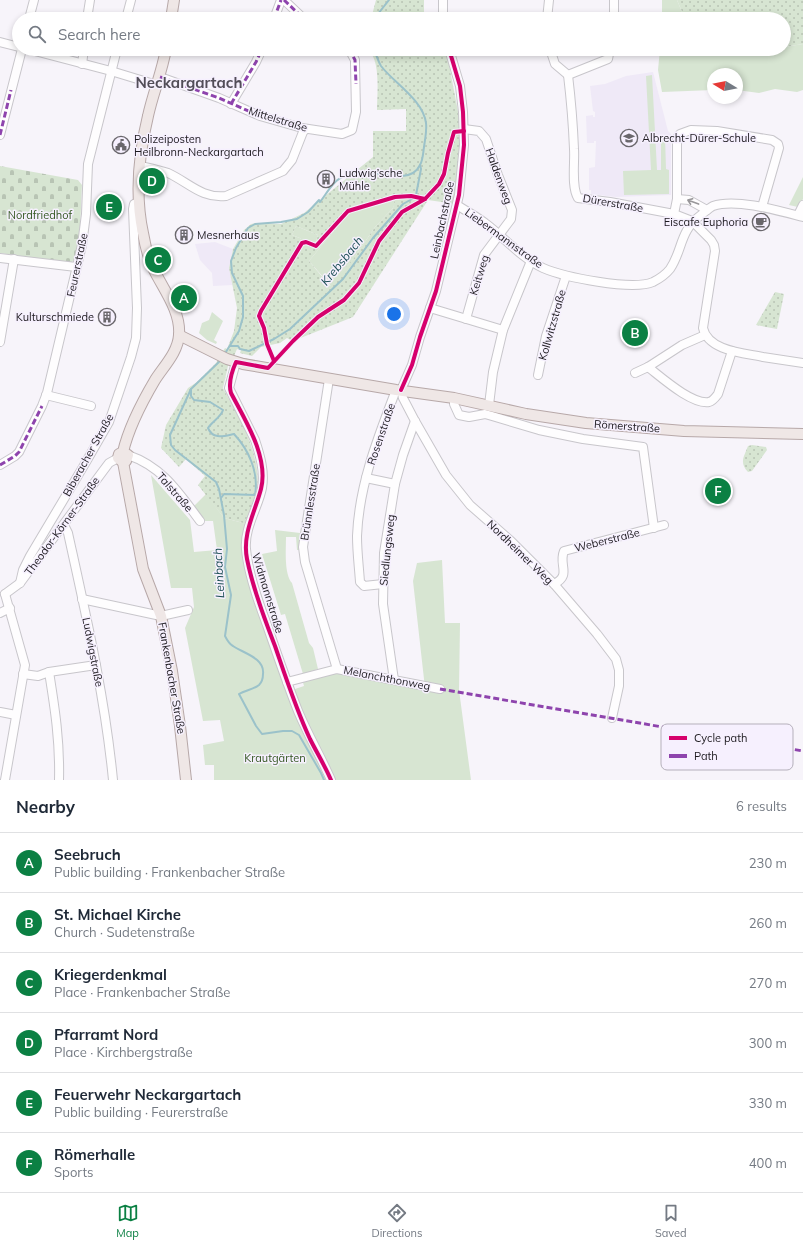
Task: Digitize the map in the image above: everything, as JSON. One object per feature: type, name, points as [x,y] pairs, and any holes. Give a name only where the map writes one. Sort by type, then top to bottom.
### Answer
[{"type":"main road","points":[[172,12],[174,0]]},
{"type":"main road","points":[[164,56],[159,81],[148,115],[141,166],[139,202],[146,249],[152,266],[177,318],[179,335]]},
{"type":"main road","name":"Römerstraße","points":[[179,335],[228,358],[268,368],[454,398],[526,414],[586,423],[684,430],[803,434]]},
{"type":"main road","name":"Frankenbacher Straße","points":[[179,335],[176,347],[153,384],[132,425],[123,457],[143,569],[161,616],[172,671],[186,780]]},
{"type":"street","points":[[31,12],[34,0]]},
{"type":"street","points":[[88,12],[90,0]]},
{"type":"street","points":[[128,12],[131,0]]},
{"type":"street","points":[[277,12],[282,0],[296,12]]},
{"type":"street","points":[[443,0],[443,12]]},
{"type":"street","points":[[548,12],[549,0]]},
{"type":"street","points":[[614,0],[614,12]]},
{"type":"street","points":[[0,42],[12,45]]},
{"type":"street","points":[[0,135],[3,113],[20,56]]},
{"type":"street","name":"Mittelstraße","points":[[53,56],[111,71],[159,81],[219,98],[260,116],[306,129],[342,134],[352,130],[356,112],[355,60],[353,56]]},
{"type":"street","points":[[82,64],[83,56]]},
{"type":"street","name":"Feurerstraße","points":[[0,465],[19,452],[46,395],[82,245],[86,214],[88,164],[115,56]]},
{"type":"street","points":[[231,104],[259,56]]},
{"type":"street","name":"Leinbachstraße","points":[[399,390],[412,364],[436,291],[457,205],[464,145],[464,129],[460,86],[451,56]]},
{"type":"street","points":[[552,56],[555,64],[568,75],[608,59],[609,56]]},
{"type":"street","name":"Dürerstraße","points":[[568,75],[575,184],[578,198],[610,202],[674,214],[692,221]]},
{"type":"street","points":[[141,166],[167,173],[200,192],[218,197],[226,196],[282,171],[292,160],[303,132],[306,129]]},
{"type":"street","name":"Haldenweg","points":[[464,129],[479,131],[486,139],[512,210],[511,219],[498,235]]},
{"type":"street","points":[[674,214],[677,199],[677,138],[680,134],[691,130],[717,131],[762,138],[772,140],[778,144],[779,148],[762,207]]},
{"type":"street","points":[[677,199],[689,200],[705,211]]},
{"type":"street","name":"Biberacher Straße","points":[[20,583],[23,570],[30,556],[108,422],[131,357],[136,338],[137,308],[133,210],[134,204],[139,202]]},
{"type":"street","name":"Liebermannstraße","points":[[457,205],[485,223],[531,261],[543,268],[566,276],[604,283],[637,285],[652,282],[666,274],[687,228],[692,221],[714,206],[730,204],[762,207],[800,216]]},
{"type":"street","points":[[800,216],[803,206]]},
{"type":"street","points":[[692,221],[714,245],[715,251],[703,328],[705,335],[714,343],[732,351],[803,363]]},
{"type":"street","name":"Keitweg","points":[[466,319],[484,255],[498,235]]},
{"type":"street","points":[[0,258],[76,267]]},
{"type":"street","points":[[0,342],[14,259]]},
{"type":"street","points":[[489,405],[493,372],[503,330],[531,261]]},
{"type":"street","name":"Kollwitzstraße","points":[[538,375],[546,336],[566,276]]},
{"type":"street","points":[[430,308],[503,330]]},
{"type":"street","points":[[635,373],[648,367],[682,345],[705,335]]},
{"type":"street","points":[[648,367],[691,398],[701,402],[709,402],[714,400],[718,394],[732,351]]},
{"type":"street","name":"Widmannstraße","points":[[228,358],[229,388],[255,440],[263,472],[262,488],[251,519],[247,536],[245,548],[247,560],[261,608],[298,711],[331,780]]},
{"type":"street","name":"Brünnlesstraße","points":[[329,379],[303,547],[305,562],[337,669]]},
{"type":"street","name":"Nordheimer Weg","points":[[399,390],[415,422],[446,475],[470,504],[511,541],[554,584],[597,634],[616,659],[619,670],[619,686],[612,718]]},
{"type":"street","name":"Rosenstraße","points":[[382,584],[364,586],[360,582],[357,537],[366,478],[374,449],[399,390]]},
{"type":"street","points":[[46,395],[91,406]]},
{"type":"street","name":"Römerstraße","points":[[454,398],[454,404],[459,415],[469,417],[485,414],[539,430],[583,439],[643,448],[654,528]]},
{"type":"street","name":"Siedlungsweg","points":[[394,680],[383,604],[382,584],[384,578],[384,553],[395,484],[403,455],[415,422]]},
{"type":"street","name":"Theodor-Körner-Straße","points":[[3,594],[20,583],[103,470],[110,463],[123,457]]},
{"type":"street","name":"Talstraße","points":[[123,457],[148,464],[162,474],[200,521]]},
{"type":"street","name":"Rosenstraße","points":[[366,478],[395,484]]},
{"type":"street","name":"Ludwigstraße","points":[[64,525],[68,533],[96,665],[110,746],[113,780]]},
{"type":"street","name":"Weberstraße","points":[[554,584],[561,580],[564,574],[562,556],[564,551],[664,525]]},
{"type":"street","points":[[3,594],[10,608],[25,665],[5,780]]},
{"type":"street","points":[[82,599],[161,616],[188,610]]},
{"type":"street","points":[[0,613],[10,608]]},
{"type":"street","points":[[23,674],[38,676],[49,672],[96,665]]},
{"type":"street","name":"Melanchthonweg","points":[[288,682],[337,669],[440,688]]},
{"type":"street","points":[[49,672],[57,720],[60,754],[59,780]]},
{"type":"street","points":[[0,712],[16,715]]},
{"type":"shaded area","name":"Albrecht-Dürer-Schule","points":[[653,72],[668,131],[671,134],[671,195],[616,197],[591,194],[591,190],[589,190],[589,168],[595,167],[596,141],[594,141],[594,143],[587,143],[586,116],[593,115],[593,117],[595,117],[590,86],[605,84],[626,76]]},
{"type":"shaded area","points":[[215,242],[233,249],[229,268],[233,285],[213,286],[212,273],[200,260],[195,244]]},
{"type":"green space","points":[[376,0],[424,0],[424,12],[373,12]]},
{"type":"green space","points":[[662,0],[677,0],[682,12],[662,12]]},
{"type":"green space","points":[[677,0],[803,0],[803,44],[791,46],[791,12],[682,12]]},
{"type":"green space","points":[[803,44],[803,90],[797,92],[775,89],[759,93],[743,91],[743,68],[707,68],[707,90],[662,92],[658,70],[659,56],[791,56],[791,46]]},
{"type":"green space","points":[[372,56],[447,56],[461,127],[455,204],[428,200],[353,317],[298,339],[274,365],[230,357],[223,388],[243,425],[253,451],[258,478],[256,500],[247,524],[224,518],[198,485],[205,476],[186,459],[179,467],[161,448],[166,425],[188,388],[197,382],[216,363],[225,348],[227,349],[234,331],[237,308],[229,268],[233,249],[244,230],[251,224],[256,223],[281,224],[304,213],[373,157],[373,131],[406,131],[406,109],[377,110],[378,87],[375,61]],"holes":[[[395,200],[393,208],[375,227],[354,258],[330,286],[309,261],[349,213]],[[296,226],[318,235],[315,244],[292,235]],[[287,338],[294,342],[274,364],[234,356],[237,349],[241,350],[240,353],[252,356],[261,347],[280,343]]]},
{"type":"green space","points":[[652,75],[657,170],[661,170],[661,136],[665,136],[666,169],[669,170],[669,194],[624,195],[623,171],[651,170],[646,76]]},
{"type":"green space","name":"Nordfriedhof","points":[[0,166],[78,180],[82,185],[78,248],[76,256],[72,262],[67,263],[0,253]]},
{"type":"green space","points":[[803,177],[803,199],[798,207],[789,205]]},
{"type":"green space","points":[[396,200],[393,208],[375,227],[354,258],[331,286],[309,261],[349,213]]},
{"type":"green space","points":[[296,226],[318,235],[315,244],[292,235]]},
{"type":"green space","points":[[775,292],[784,294],[777,329],[756,325]]},
{"type":"green space","points":[[212,312],[223,321],[214,340],[217,342],[216,344],[207,340],[199,333],[202,323],[209,320]]},
{"type":"green space","points":[[752,445],[766,447],[767,450],[752,471],[748,472],[745,468],[743,459],[748,446]]},
{"type":"green space","name":"Krautgärten","points":[[151,475],[190,520],[194,552],[217,550],[213,521],[201,521],[192,508],[206,494],[224,518],[247,524],[242,543],[243,562],[285,684],[292,690],[304,686],[302,679],[337,670],[425,688],[413,581],[417,563],[442,560],[445,623],[460,623],[459,690],[471,780],[214,780],[214,765],[205,765],[203,745],[224,741],[220,720],[203,721],[185,628],[194,607],[192,588],[171,588]]},
{"type":"green space","points":[[275,530],[300,533],[299,550],[297,550],[296,537],[286,537],[287,568],[309,643],[313,648],[318,669],[303,674],[285,614],[281,615],[262,554],[277,551]]},
{"type":"waterway","name":"Leinbach","points":[[380,12],[389,0]]},
{"type":"waterway","name":"Leinbach","points":[[224,355],[239,331],[243,317],[243,296],[232,273],[231,261],[236,248],[248,228],[255,224],[297,219],[308,212],[319,200],[320,202],[334,183],[345,176],[363,172],[394,176],[410,175],[416,171],[421,163],[426,129],[424,115],[414,99],[381,66],[377,56]]},
{"type":"waterway","name":"Krebsbach","points":[[230,346],[238,346],[240,349],[249,351],[274,339],[290,329],[343,279],[373,238],[403,204],[416,195],[421,169],[420,165]]},
{"type":"waterway","name":"Leinbach","points":[[221,360],[191,389],[170,435],[171,445],[175,450],[216,482],[219,489],[224,515],[227,549],[225,567],[231,595],[225,636],[228,642],[257,660],[263,668],[263,678],[261,683],[254,688],[239,694],[256,726],[262,734],[292,731],[299,735],[324,780]]},
{"type":"waterway","name":"Leinbach","points":[[191,389],[191,396],[194,400],[210,402],[223,410],[208,428],[210,432],[216,436],[234,434],[244,447],[252,462],[256,478],[255,495],[224,494],[221,498]]},
{"type":"marked path","points":[[277,12],[281,0]]},
{"type":"marked path","points":[[284,0],[297,12]]},
{"type":"marked path","points":[[231,104],[259,56]]},
{"type":"marked path","points":[[353,56],[355,60],[356,84]]},
{"type":"marked path","points":[[160,77],[219,98],[260,116],[302,128]]},
{"type":"marked path","points":[[0,135],[11,90]]},
{"type":"marked path","points":[[0,465],[19,452],[42,406]]},
{"type":"marked path","points":[[440,689],[661,727]]},
{"type":"marked path","points":[[793,749],[803,751]]},
{"type":"cycle path","points":[[401,390],[412,365],[436,291],[459,195],[464,145],[463,112],[460,86],[451,56]]},
{"type":"cycle path","points":[[331,780],[310,739],[296,705],[259,603],[249,570],[246,541],[261,489],[263,477],[262,464],[249,427],[231,393],[231,377],[236,362],[268,368],[318,317],[344,300],[359,283],[379,241],[402,212],[425,199],[439,184],[444,174],[454,132],[464,131]]},
{"type":"cycle path","points":[[274,361],[267,344],[264,328],[259,316],[302,243],[306,242],[316,246],[348,211],[395,197],[411,196],[425,199]]},
{"type":"place","name":"Albrecht-Dürer-Schule","points":[[629,138]]},
{"type":"place","name":"Polizeiposten Heilbronn-Neckargartach","points":[[121,145]]},
{"type":"place","name":"Ludwig’sche Mühle","points":[[326,179]]},
{"type":"place","name":"Pfarramt Nord","points":[[152,181]]},
{"type":"place","name":"Feuerwehr Neckargartach","points":[[109,207]]},
{"type":"place","name":"Eiscafe Euphoria","points":[[761,222]]},
{"type":"place","name":"Mesnerhaus","points":[[184,235]]},
{"type":"place","name":"Kriegerdenkmal","points":[[158,260]]},
{"type":"place","name":"Seebruch","points":[[184,298]]},
{"type":"place","name":"Kulturschmiede","points":[[107,317]]},
{"type":"place","name":"St. Michael Kirche","points":[[635,333]]},
{"type":"place","name":"Römerhalle","points":[[718,491]]},
{"type":"district","name":"Neckargartach","points":[[189,83]]}]
